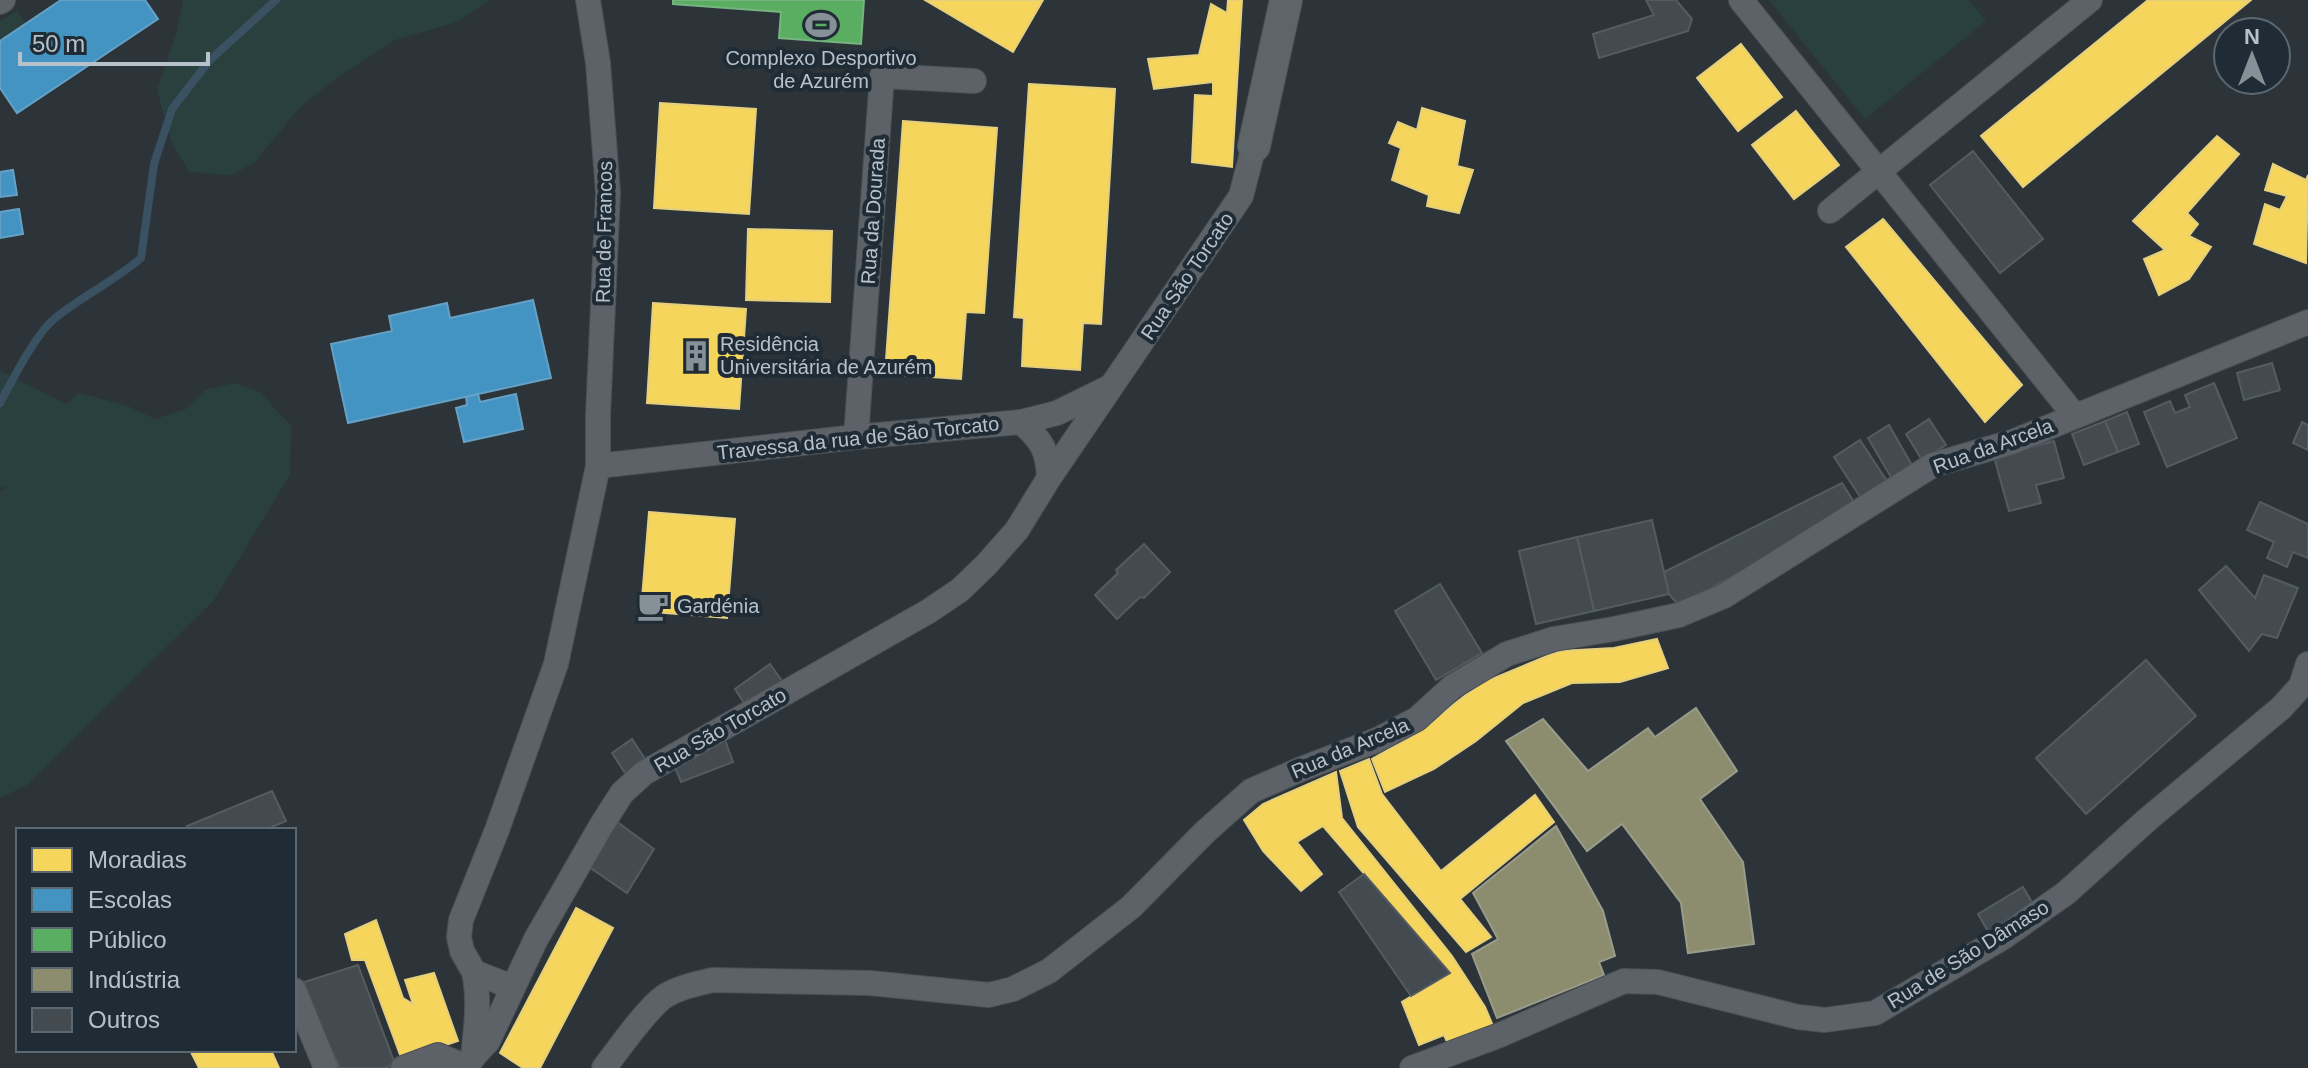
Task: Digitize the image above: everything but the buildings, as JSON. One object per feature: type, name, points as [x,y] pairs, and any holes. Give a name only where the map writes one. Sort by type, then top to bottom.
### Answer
[{"type":"main road","name":"Rua São Torcato","points":[[1254,146],[1264,0]]},
{"type":"main road","name":"Rua São Torcato","points":[[1254,146],[1286,0]]},
{"type":"street","name":"Rua de Francos","points":[[474,972],[462,951],[459,937],[461,920],[497,830],[556,664],[598,466],[608,193],[598,63],[588,0]]},
{"type":"street","points":[[1741,0],[2075,416]]},
{"type":"street","points":[[1830,211],[2090,0]]},
{"type":"street","name":"Rua da Dourada","points":[[856,437],[882,76],[974,81]]},
{"type":"street","name":"Rua São Torcato","points":[[469,1064],[488,1041],[536,939],[622,793],[644,773],[929,611],[960,590],[1017,530],[1241,196],[1254,146]]},
{"type":"street","name":"Rua da Arcela","points":[[604,1068],[663,998],[688,985],[713,980],[870,983],[989,995],[1013,989],[1049,971],[1131,907],[1205,832],[1251,791],[1377,740],[1417,719],[1452,687],[1507,654],[1554,639],[1679,615],[1724,596],[1933,465],[2012,442],[2308,322]]},
{"type":"street","name":"Travessa da rua de São Torcato","points":[[598,466],[1021,422],[1057,413],[1112,386]]},
{"type":"street","points":[[1021,422],[1034,434],[1048,457],[1049,478]]},
{"type":"street","name":"Rua de São Dâmaso","points":[[1412,1068],[1500,1035],[1624,981],[1658,982],[1798,1017],[1825,1020],[1875,1013],[2002,938],[2066,893],[2148,819],[2281,708],[2301,686],[2308,664]]},
{"type":"street","points":[[403,1068],[438,1055],[469,1064],[478,1006],[474,972],[512,987]]},
{"type":"street","points":[[296,995],[326,1068]]},
{"type":"green space","points":[[183,0],[489,0],[457,22],[395,40],[341,75],[301,106],[255,162],[232,175],[189,172],[172,143],[157,90],[176,34]]},
{"type":"green space","points":[[1769,0],[1969,0],[1986,21],[1865,119]]},
{"type":"green space","points":[[17,11],[26,23],[0,40],[0,21]]},
{"type":"green space","points":[[0,371],[66,404],[79,393],[128,406],[155,419],[186,409],[205,390],[234,383],[260,392],[291,426],[290,475],[214,600],[27,785],[0,798],[0,492],[9,485],[0,488]]},
{"type":"waterway","points":[[0,403],[24,359],[47,326],[141,258],[154,164],[172,109],[209,61],[276,0]]},
{"type":"place","name":"Complexo Desportivo de Azurém","points":[[821,25]]},
{"type":"place","name":"Residência Universitária de Azurém","points":[[696,356]]},
{"type":"place","name":"Gardénia","points":[[653,606]]}]
